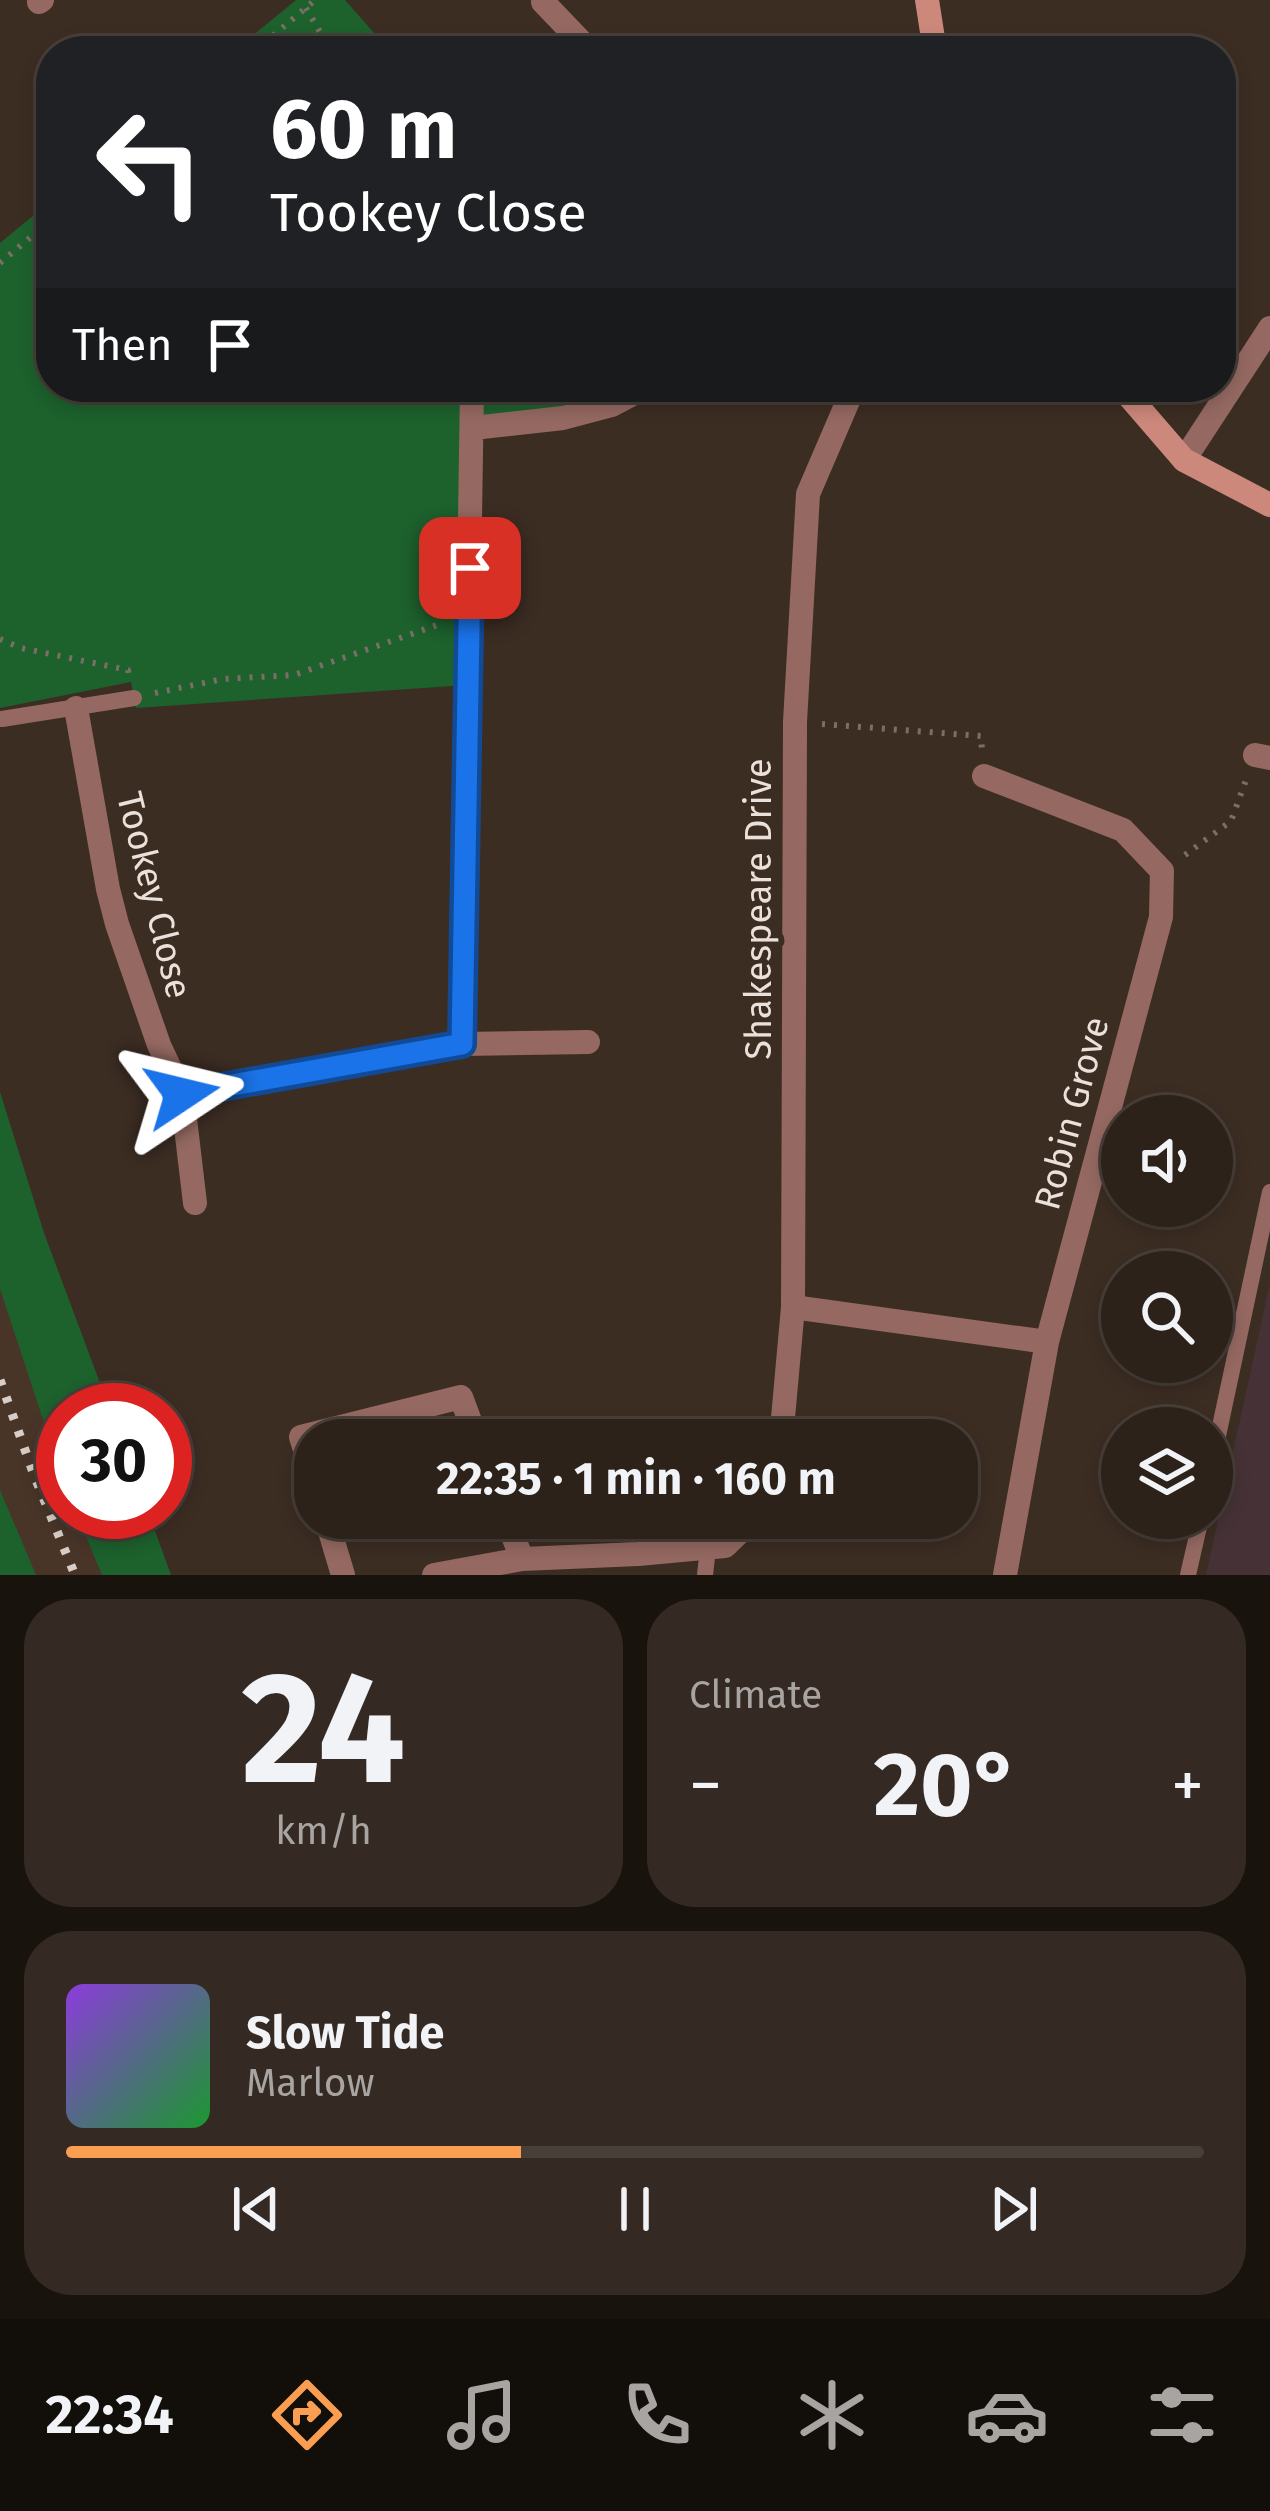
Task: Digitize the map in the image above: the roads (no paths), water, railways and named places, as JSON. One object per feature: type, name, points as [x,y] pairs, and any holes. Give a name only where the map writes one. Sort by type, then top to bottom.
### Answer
[{"type":"street","points":[[927,0],[933,36]]},
{"type":"street","points":[[543,2],[576,36]]},
{"type":"street","points":[[1236,380],[1270,328]]},
{"type":"street","points":[[462,1044],[472,402]]},
{"type":"street","points":[[473,428],[563,418],[618,402]]},
{"type":"street","name":"Shakespeare Drive","points":[[783,1419],[794,1307],[795,722],[808,494],[848,402]]},
{"type":"street","points":[[1134,402],[1184,460],[1270,506]]},
{"type":"street","points":[[1184,460],[1222,402]]},
{"type":"street","name":"Tookey Close","points":[[76,708],[117,924],[158,1045],[182,1094],[195,1203]]},
{"type":"street","name":"Robin Grove","points":[[984,776],[1123,830],[1162,872],[1161,916],[1047,1342],[1005,1575]]},
{"type":"street","points":[[182,1094],[462,1044],[588,1042]]},
{"type":"street","points":[[794,1307],[1047,1342]]},
{"type":"street","points":[[375,1419],[461,1397],[469,1419]]},
{"type":"street","points":[[333,1539],[344,1575]]},
{"type":"street","points":[[514,1539],[522,1559]]},
{"type":"street","points":[[434,1575],[522,1559],[643,1564],[725,1546],[732,1539]]},
{"type":"lane","points":[[2,718],[134,698]]},
{"type":"lane","points":[[1224,1407],[1270,1192]]},
{"type":"lane","points":[[1188,1575],[1196,1539]]},
{"type":"lane","points":[[705,1575],[708,1548]]},
{"type":"railway","points":[[0,1380],[75,1575]]}]
